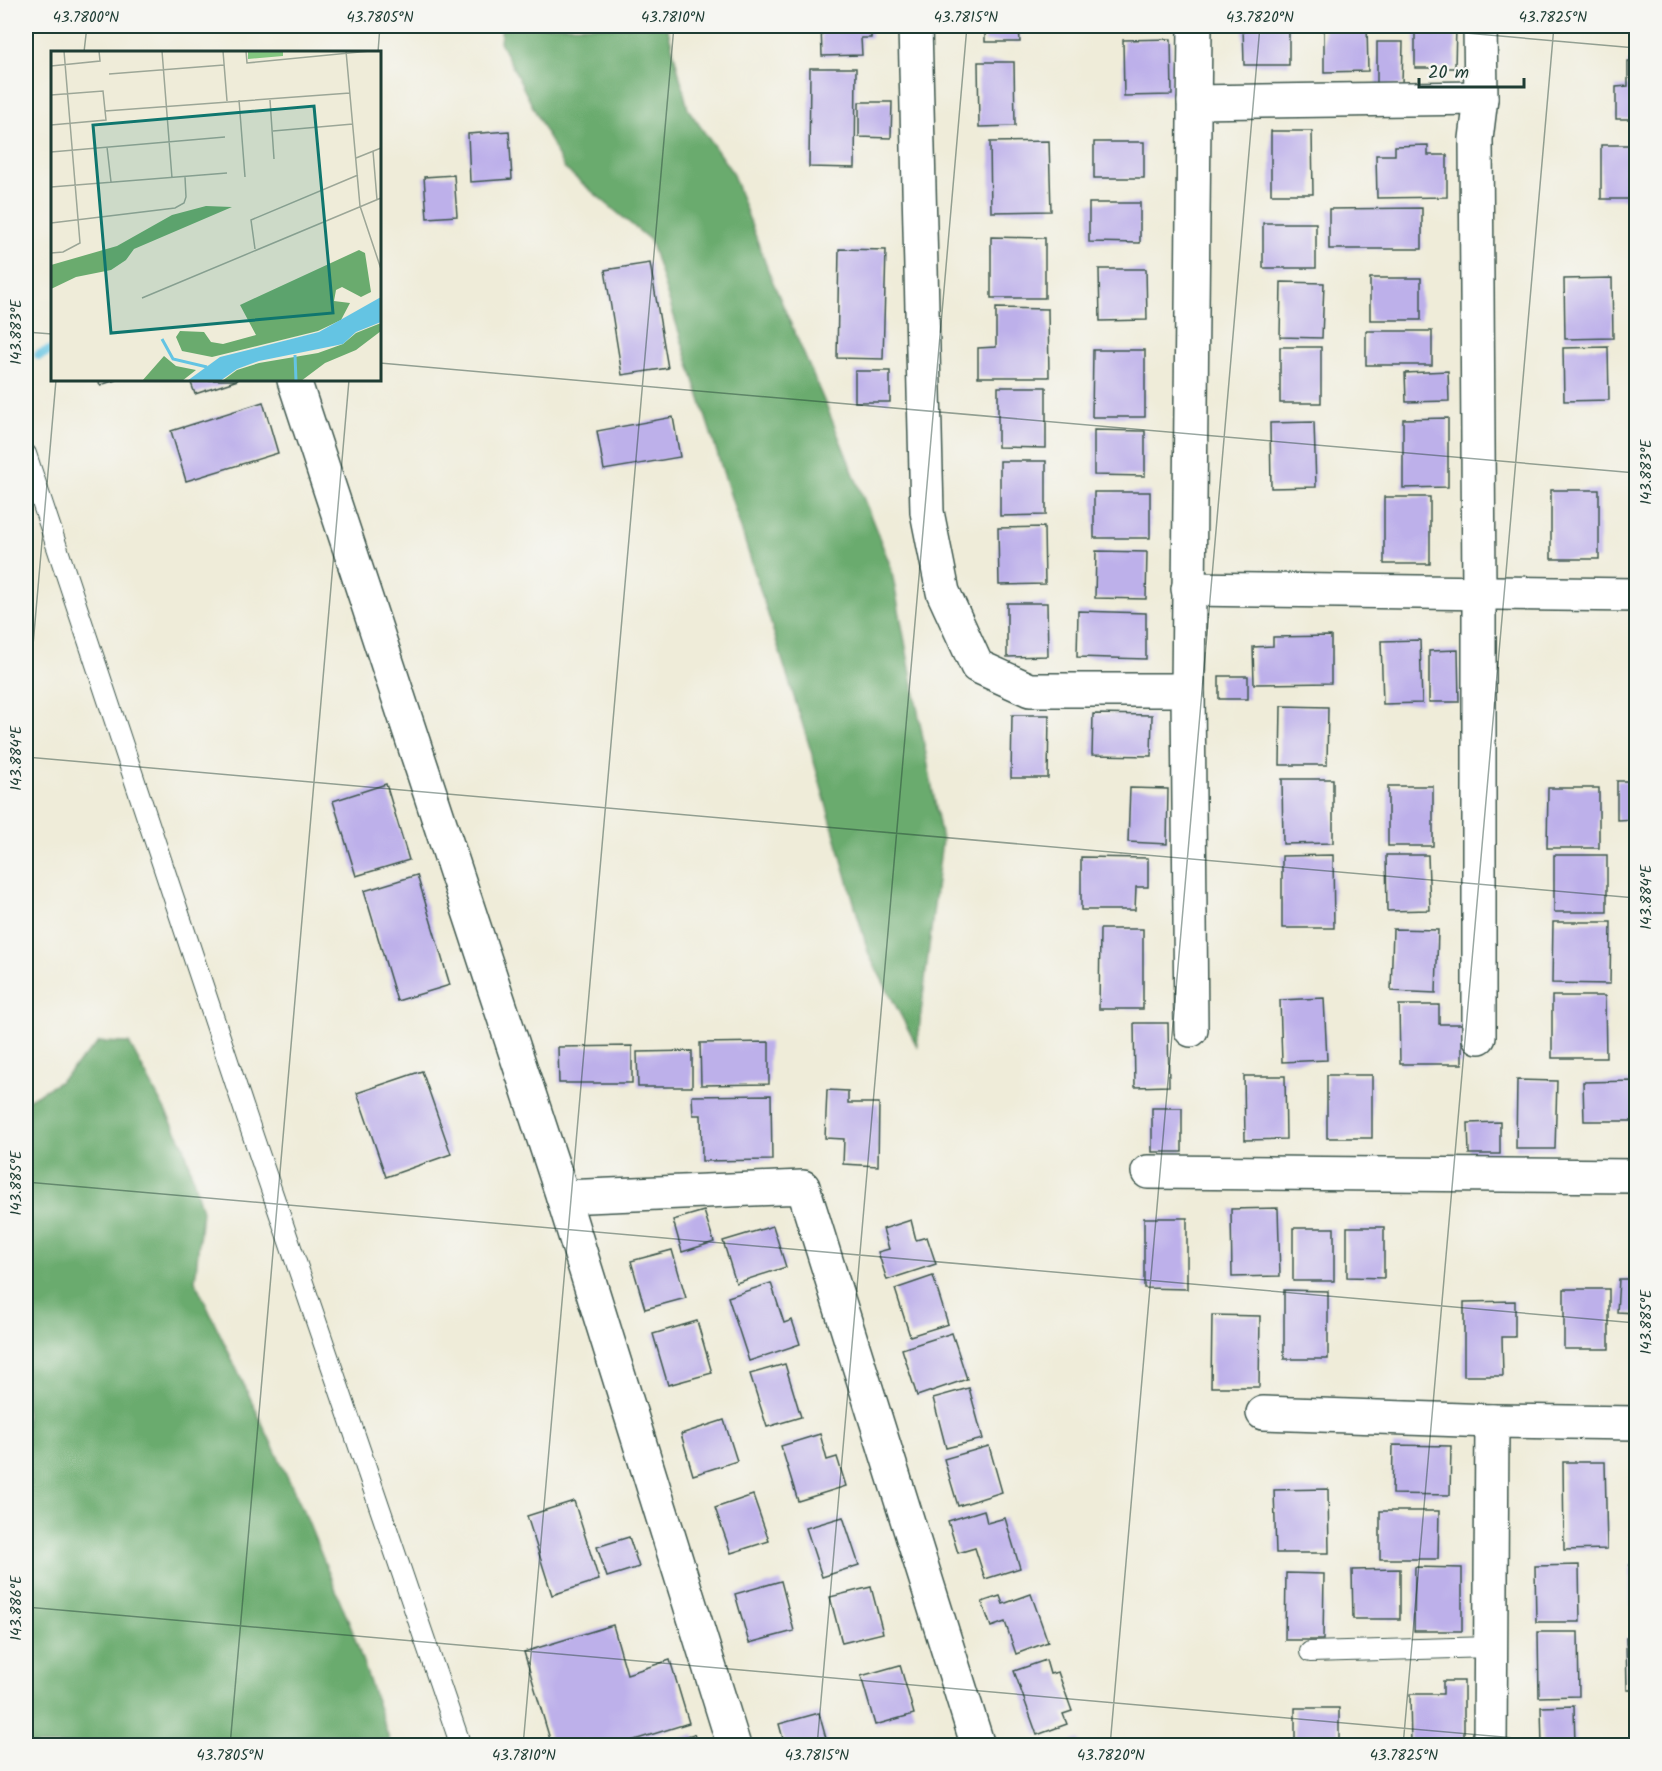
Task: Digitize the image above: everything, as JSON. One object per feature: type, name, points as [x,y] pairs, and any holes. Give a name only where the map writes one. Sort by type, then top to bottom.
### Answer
[{"type":"street","points":[[915,26],[927,512],[943,592],[977,666],[1030,690],[1188,690]]},
{"type":"street","points":[[1191,1030],[1188,589],[1195,26]]},
{"type":"street","points":[[1479,1037],[1476,138],[1481,98],[1480,26]]},
{"type":"street","points":[[1194,102],[1481,98]]},
{"type":"street","points":[[294,381],[564,1197],[734,1746]]},
{"type":"street","points":[[1188,589],[1636,595]]},
{"type":"street","points":[[1148,1172],[1636,1176]]},
{"type":"street","points":[[564,1197],[803,1187],[978,1746]]},
{"type":"street","points":[[1263,1413],[1492,1421],[1636,1423]]},
{"type":"street","points":[[1490,1746],[1492,1421]]},
{"type":"lane","points":[[26,454],[254,1139],[461,1746]]},
{"type":"lane","points":[[1310,1653],[1491,1647]]},
{"type":"green space","points":[[502,26],[667,26],[688,109],[732,172],[769,273],[828,410],[891,567],[942,840],[917,1046],[869,955],[811,751],[650,240],[564,168],[500,42]]},
{"type":"green space","points":[[99,1042],[129,1043],[184,1146],[202,1211],[195,1281],[304,1512],[352,1630],[389,1739],[389,1745],[26,1745],[26,1101],[59,1082]]},
{"type":"building","points":[[821,26],[871,26],[871,38],[861,38],[862,55],[822,56]]},
{"type":"building","points":[[985,26],[1019,26],[1020,42],[985,42]]},
{"type":"building","points":[[1035,26],[1071,26],[1071,31],[1035,31]]},
{"type":"building","points":[[1243,26],[1289,26],[1289,65],[1244,65]]},
{"type":"building","points":[[1324,26],[1367,26],[1368,71],[1324,72]]},
{"type":"building","points":[[1415,26],[1456,26],[1455,68],[1415,68]]},
{"type":"building","points":[[1171,39],[1172,95],[1124,96],[1123,40]]},
{"type":"building","points":[[1377,42],[1403,42],[1402,85],[1377,85]]},
{"type":"building","points":[[1628,61],[1636,61],[1636,119],[1616,119],[1616,87],[1628,86]]},
{"type":"building","points":[[978,62],[1014,62],[1015,126],[979,127]]},
{"type":"building","points":[[810,68],[856,68],[855,168],[809,167]]},
{"type":"building","points":[[859,102],[892,102],[891,138],[859,137]]},
{"type":"building","points":[[509,131],[512,179],[470,182],[468,134]]},
{"type":"building","points":[[1271,131],[1312,131],[1313,194],[1271,194]]},
{"type":"building","points":[[1049,141],[1051,211],[991,212],[990,142]]},
{"type":"building","points":[[1094,142],[1144,142],[1144,178],[1094,178]]},
{"type":"building","points":[[1428,145],[1428,155],[1447,155],[1447,197],[1377,198],[1376,155],[1395,155],[1395,146]]},
{"type":"building","points":[[1601,145],[1636,145],[1636,199],[1601,199]]},
{"type":"building","points":[[454,175],[457,216],[427,218],[424,177]]},
{"type":"building","points":[[1089,203],[1140,203],[1140,243],[1089,242]]},
{"type":"building","points":[[1422,208],[1422,249],[1329,249],[1329,209]]},
{"type":"building","points":[[1263,223],[1316,223],[1316,268],[1263,268]]},
{"type":"building","points":[[991,237],[1045,238],[1045,298],[991,298]]},
{"type":"building","points":[[839,249],[886,250],[883,359],[837,358]]},
{"type":"building","points":[[650,263],[668,368],[622,375],[605,270]]},
{"type":"building","points":[[1099,269],[1146,269],[1147,320],[1100,321]]},
{"type":"building","points":[[1370,278],[1421,278],[1421,320],[1370,320]]},
{"type":"building","points":[[1612,278],[1613,338],[1565,339],[1564,279]]},
{"type":"building","points":[[1281,282],[1324,283],[1322,338],[1280,337]]},
{"type":"building","points":[[996,308],[1048,309],[1049,377],[978,377],[978,348],[996,347]]},
{"type":"building","points":[[1366,331],[1432,331],[1432,365],[1366,365]]},
{"type":"building","points":[[1280,347],[1321,347],[1321,403],[1280,403]]},
{"type":"building","points":[[1608,347],[1609,400],[1564,401],[1563,348]]},
{"type":"building","points":[[1093,350],[1145,350],[1145,417],[1092,417]]},
{"type":"building","points":[[855,371],[890,371],[890,402],[855,402]]},
{"type":"building","points":[[1448,371],[1449,401],[1406,402],[1405,373]]},
{"type":"building","points":[[98,381],[113,381],[100,385]]},
{"type":"building","points":[[190,381],[235,381],[195,394]]},
{"type":"building","points":[[998,387],[1046,387],[1046,448],[998,447]]},
{"type":"building","points":[[263,402],[278,453],[186,481],[171,431]]},
{"type":"building","points":[[673,417],[680,457],[604,470],[597,431]]},
{"type":"building","points":[[1448,418],[1448,487],[1403,488],[1403,419]]},
{"type":"building","points":[[1314,422],[1316,487],[1271,488],[1270,423]]},
{"type":"building","points":[[1094,430],[1145,431],[1145,476],[1094,475]]},
{"type":"building","points":[[1000,461],[1046,461],[1046,515],[1000,516]]},
{"type":"building","points":[[1551,490],[1599,490],[1599,559],[1551,559]]},
{"type":"building","points":[[1094,492],[1150,492],[1150,538],[1094,538]]},
{"type":"building","points":[[1384,497],[1430,497],[1430,564],[1384,564]]},
{"type":"building","points":[[1044,527],[1045,584],[999,585],[998,528]]},
{"type":"building","points":[[1096,551],[1147,552],[1146,599],[1095,598]]},
{"type":"building","points":[[1007,603],[1047,603],[1048,656],[1007,657]]},
{"type":"building","points":[[1078,611],[1146,613],[1146,659],[1077,657]]},
{"type":"building","points":[[1331,636],[1331,683],[1254,684],[1253,647],[1273,646],[1273,637]]},
{"type":"building","points":[[1420,640],[1422,703],[1383,704],[1381,641]]},
{"type":"building","points":[[1458,650],[1459,702],[1429,702],[1429,651]]},
{"type":"building","points":[[1219,676],[1248,676],[1248,699],[1219,699]]},
{"type":"building","points":[[1281,706],[1328,707],[1327,765],[1280,765]]},
{"type":"building","points":[[1093,714],[1152,715],[1151,756],[1092,755]]},
{"type":"building","points":[[1012,715],[1049,715],[1048,778],[1011,778]]},
{"type":"building","points":[[1282,779],[1333,779],[1333,843],[1283,844]]},
{"type":"building","points":[[1617,781],[1636,781],[1636,819],[1617,820]]},
{"type":"building","points":[[386,784],[409,860],[356,876],[333,801]]},
{"type":"building","points":[[1388,786],[1433,786],[1433,846],[1388,846]]},
{"type":"building","points":[[1130,788],[1168,789],[1167,844],[1128,842]]},
{"type":"building","points":[[1548,788],[1599,788],[1599,848],[1547,848]]},
{"type":"building","points":[[1333,855],[1334,928],[1282,928],[1282,856]]},
{"type":"building","points":[[1386,855],[1428,855],[1430,910],[1387,911]]},
{"type":"building","points":[[1554,855],[1607,855],[1607,912],[1554,912]]},
{"type":"building","points":[[1081,857],[1148,858],[1148,887],[1136,887],[1135,910],[1081,910]]},
{"type":"building","points":[[417,875],[450,985],[397,1001],[364,891]]},
{"type":"building","points":[[1553,922],[1611,922],[1610,984],[1552,983]]},
{"type":"building","points":[[1100,929],[1143,929],[1143,1009],[1099,1009]]},
{"type":"building","points":[[1393,929],[1438,930],[1436,993],[1391,991]]},
{"type":"building","points":[[1552,996],[1605,996],[1606,1058],[1552,1058]]},
{"type":"building","points":[[1324,998],[1327,1060],[1282,1062],[1280,1000]]},
{"type":"building","points":[[1399,1005],[1439,1005],[1439,1024],[1462,1024],[1462,1064],[1400,1064]]},
{"type":"building","points":[[1134,1023],[1168,1023],[1169,1086],[1135,1087]]},
{"type":"building","points":[[769,1042],[769,1084],[701,1085],[700,1043]]},
{"type":"building","points":[[632,1046],[632,1083],[559,1083],[558,1047]]},
{"type":"building","points":[[692,1051],[692,1087],[638,1087],[637,1052]]},
{"type":"building","points":[[422,1071],[451,1154],[386,1177],[357,1093]]},
{"type":"building","points":[[1327,1075],[1372,1075],[1372,1138],[1327,1138]]},
{"type":"building","points":[[1244,1076],[1285,1076],[1286,1139],[1245,1140]]},
{"type":"building","points":[[1517,1080],[1557,1081],[1555,1149],[1516,1149]]},
{"type":"building","points":[[1636,1081],[1636,1121],[1584,1121],[1583,1082]]},
{"type":"building","points":[[827,1090],[848,1091],[848,1103],[879,1103],[878,1166],[843,1164],[844,1139],[825,1138]]},
{"type":"building","points":[[771,1095],[772,1160],[702,1161],[701,1115],[693,1115],[692,1096]]},
{"type":"building","points":[[1152,1108],[1182,1108],[1182,1152],[1152,1152]]},
{"type":"building","points":[[1500,1122],[1500,1154],[1469,1154],[1468,1123]]},
{"type":"building","points":[[1278,1208],[1280,1276],[1232,1277],[1231,1209]]},
{"type":"building","points":[[704,1211],[714,1242],[682,1252],[673,1220]]},
{"type":"building","points":[[1144,1218],[1187,1218],[1187,1289],[1144,1288]]},
{"type":"building","points":[[911,1220],[916,1240],[927,1237],[936,1264],[887,1280],[878,1252],[889,1249],[883,1229]]},
{"type":"building","points":[[773,1226],[786,1267],[736,1283],[723,1241]]},
{"type":"building","points":[[1347,1227],[1384,1227],[1384,1278],[1347,1277]]},
{"type":"building","points":[[1293,1228],[1334,1228],[1334,1281],[1293,1281]]},
{"type":"building","points":[[672,1250],[686,1298],[645,1309],[631,1261]]},
{"type":"building","points":[[933,1276],[948,1324],[910,1336],[895,1289]]},
{"type":"building","points":[[1619,1279],[1636,1279],[1636,1313],[1617,1312]]},
{"type":"building","points":[[771,1283],[784,1323],[792,1320],[800,1344],[749,1361],[728,1297]]},
{"type":"building","points":[[1564,1289],[1609,1289],[1609,1349],[1564,1349]]},
{"type":"building","points":[[1284,1290],[1328,1291],[1328,1359],[1284,1359]]},
{"type":"building","points":[[1515,1301],[1515,1337],[1502,1337],[1503,1376],[1464,1376],[1464,1302]]},
{"type":"building","points":[[1212,1315],[1260,1316],[1259,1387],[1211,1387]]},
{"type":"building","points":[[697,1321],[712,1373],[668,1385],[653,1334]]},
{"type":"building","points":[[952,1333],[967,1379],[917,1396],[902,1349]]},
{"type":"building","points":[[785,1364],[801,1417],[767,1427],[750,1374]]},
{"type":"building","points":[[969,1388],[983,1439],[946,1448],[933,1398]]},
{"type":"building","points":[[724,1420],[737,1461],[693,1475],[681,1434]]},
{"type":"building","points":[[820,1434],[827,1460],[837,1457],[846,1486],[798,1501],[781,1446]]},
{"type":"building","points":[[1393,1445],[1451,1446],[1450,1495],[1392,1494]]},
{"type":"building","points":[[989,1446],[1002,1492],[958,1506],[944,1459]]},
{"type":"building","points":[[1563,1462],[1605,1462],[1607,1549],[1564,1550]]},
{"type":"building","points":[[1328,1489],[1329,1553],[1276,1553],[1274,1490]]},
{"type":"building","points":[[753,1495],[769,1541],[731,1553],[715,1508]]},
{"type":"building","points":[[574,1501],[599,1580],[552,1595],[527,1516]]},
{"type":"building","points":[[984,1510],[987,1523],[1005,1518],[1020,1568],[985,1579],[975,1548],[958,1553],[948,1521]]},
{"type":"building","points":[[1380,1511],[1439,1511],[1438,1559],[1380,1559]]},
{"type":"building","points":[[843,1517],[859,1565],[822,1577],[806,1528]]},
{"type":"building","points":[[629,1537],[639,1567],[607,1577],[597,1547]]},
{"type":"building","points":[[1579,1565],[1580,1622],[1536,1622],[1535,1566]]},
{"type":"building","points":[[1630,1565],[1636,1565],[1636,1619],[1631,1619]]},
{"type":"building","points":[[1415,1567],[1462,1568],[1462,1631],[1414,1631]]},
{"type":"building","points":[[1400,1569],[1400,1619],[1353,1619],[1352,1570]]},
{"type":"building","points":[[1286,1573],[1324,1574],[1323,1640],[1285,1640]]},
{"type":"building","points":[[781,1581],[794,1631],[749,1643],[735,1594]]},
{"type":"building","points":[[871,1587],[883,1633],[842,1643],[830,1597]]},
{"type":"building","points":[[1031,1594],[1048,1642],[1016,1654],[1005,1622],[991,1627],[982,1602],[1000,1596],[1003,1604]]},
{"type":"building","points":[[613,1625],[627,1674],[670,1660],[689,1723],[615,1746],[552,1746],[524,1652]]},
{"type":"building","points":[[1538,1632],[1578,1632],[1579,1696],[1539,1697]]},
{"type":"building","points":[[1626,1638],[1636,1638],[1636,1690],[1627,1690]]},
{"type":"building","points":[[1046,1660],[1050,1674],[1058,1672],[1072,1711],[1063,1714],[1067,1724],[1037,1735],[1014,1671]]},
{"type":"building","points":[[900,1665],[914,1714],[875,1725],[861,1676]]},
{"type":"building","points":[[1443,1681],[1464,1681],[1464,1746],[1411,1746],[1410,1694],[1443,1694]]},
{"type":"building","points":[[1574,1706],[1575,1746],[1542,1746],[1541,1707]]},
{"type":"building","points":[[1295,1708],[1339,1708],[1339,1746],[1295,1746]]},
{"type":"building","points":[[819,1713],[828,1746],[785,1746],[779,1724]]},
{"type":"building","points":[[694,1734],[698,1746],[659,1746],[659,1745]]},
{"type":"building","points":[[1079,1739],[1081,1746],[1061,1746],[1061,1745]]},
{"type":"waterway","points":[[39,355],[51,350]]}]
